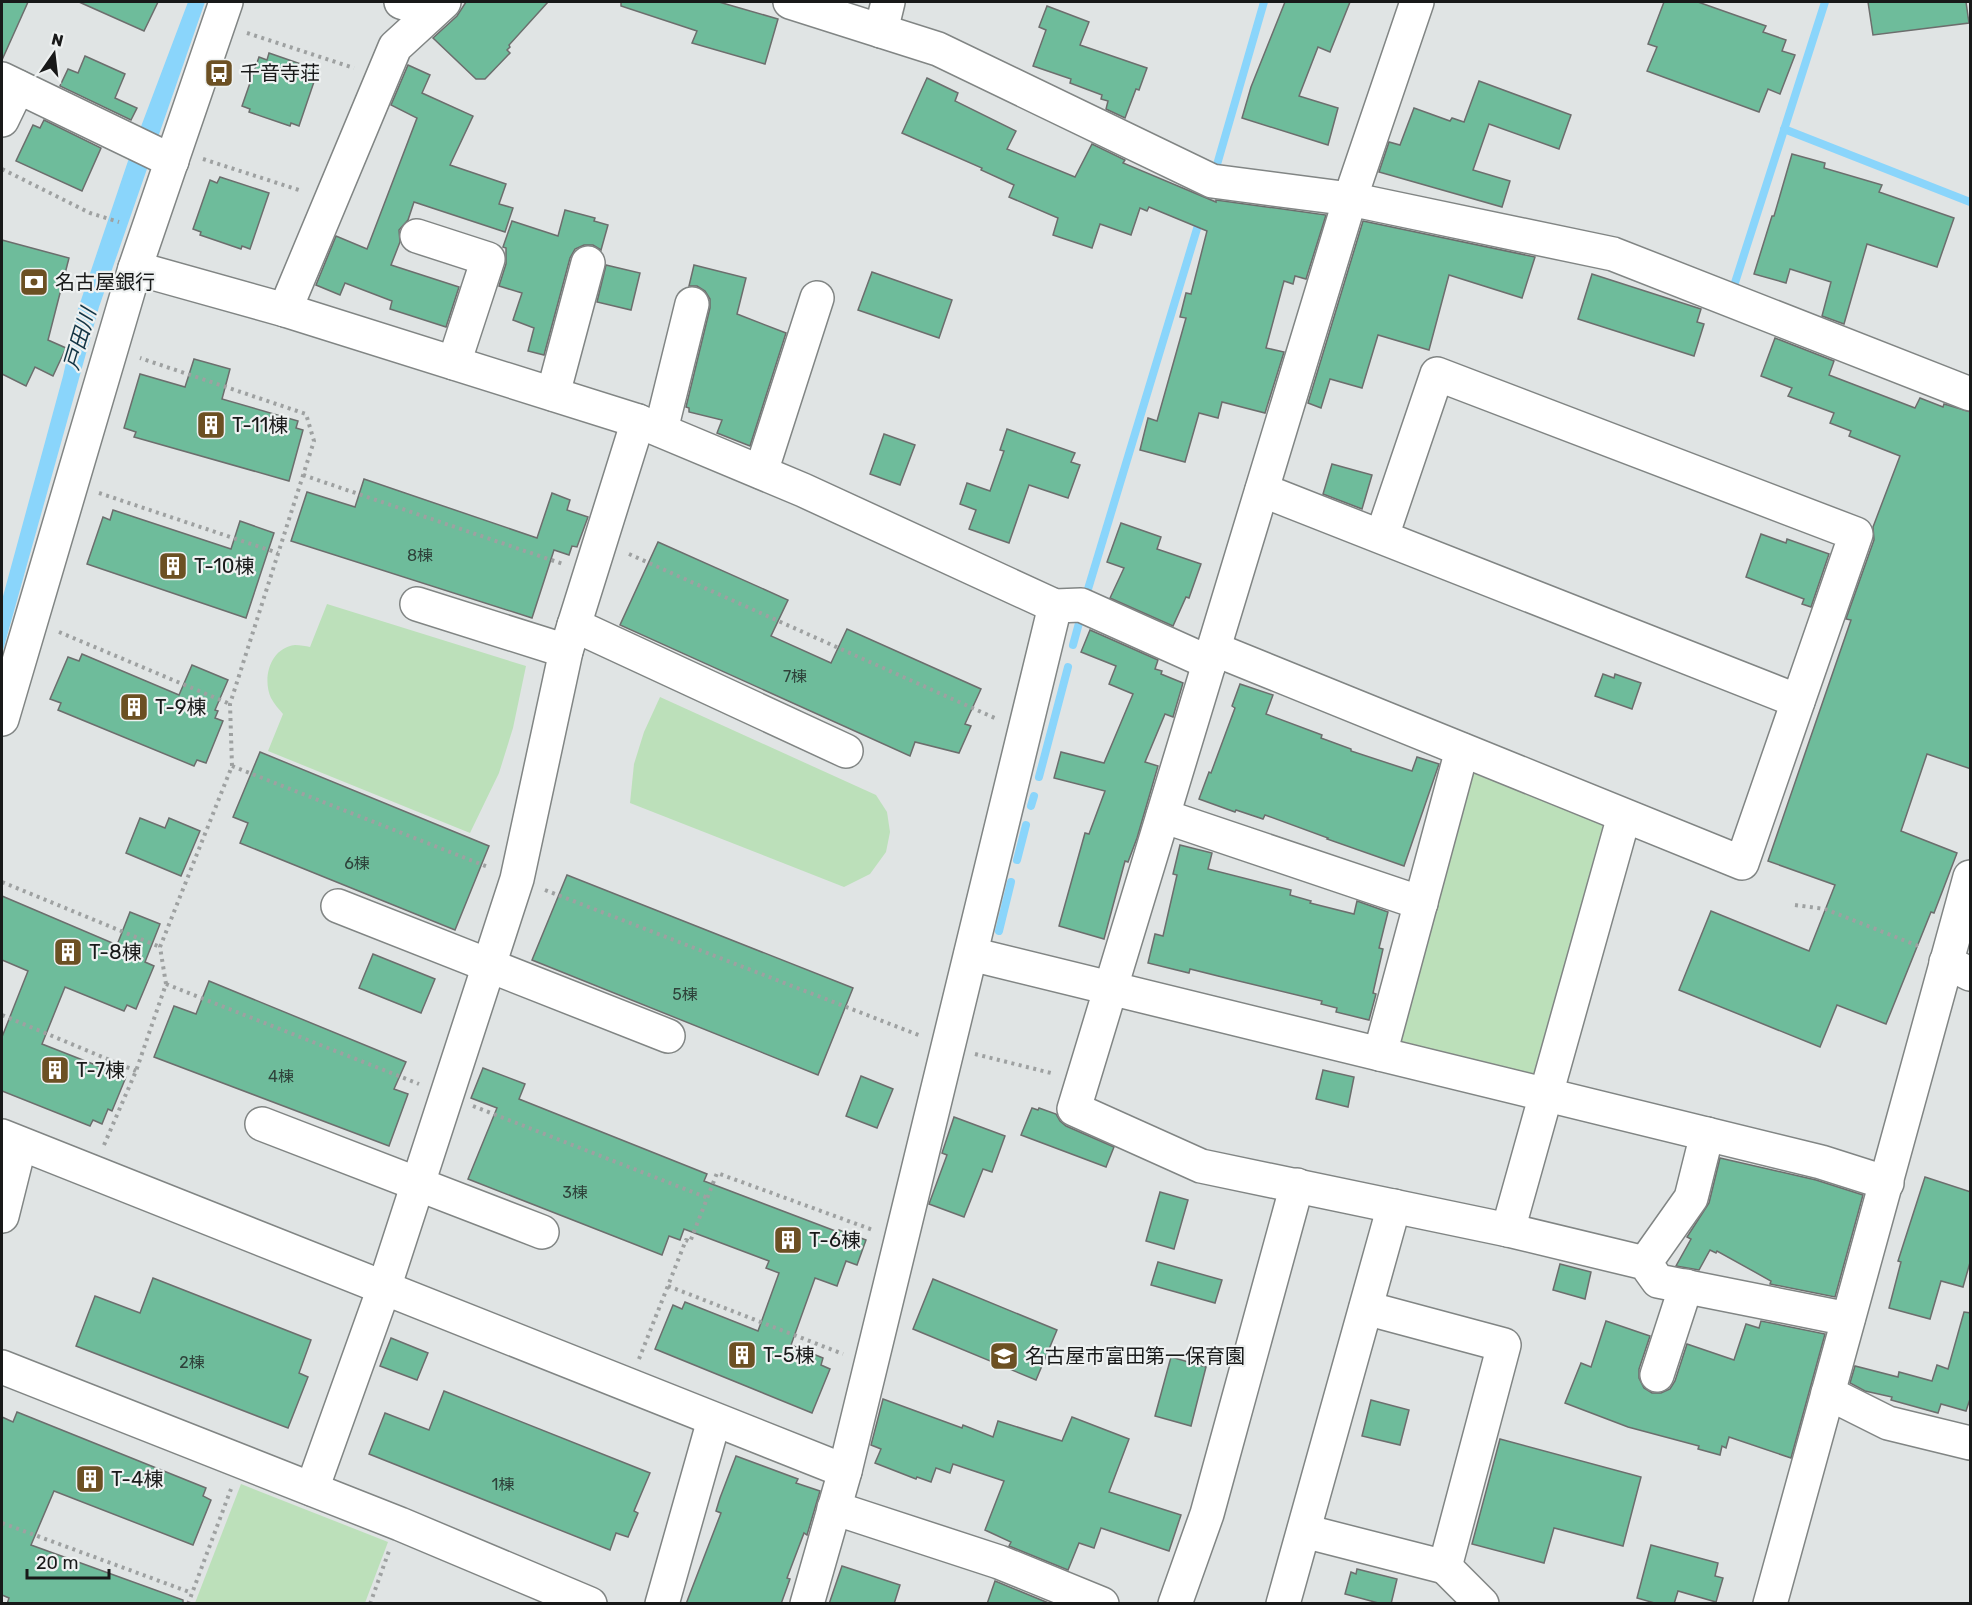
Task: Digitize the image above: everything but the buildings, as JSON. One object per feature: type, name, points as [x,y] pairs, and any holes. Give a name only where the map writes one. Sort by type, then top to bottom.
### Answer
[{"type":"street","points":[[401,2],[438,7]]},
{"type":"street","points":[[790,2],[885,16],[938,49],[1212,181],[1350,199],[1613,254],[1971,394]]},
{"type":"street","points":[[1417,2],[1350,199],[1074,1109],[1201,1166],[1508,1230],[1645,1263],[1659,1281],[1848,1319]]},
{"type":"street","points":[[285,310],[395,47],[438,7]]},
{"type":"street","points":[[2,719],[135,268],[165,154],[231,15]]},
{"type":"street","points":[[2,120],[10,83],[165,154]]},
{"type":"street","points":[[417,236],[488,259],[454,363]]},
{"type":"street","points":[[553,394],[588,263]]},
{"type":"street","points":[[135,268],[285,310],[650,426],[761,472],[1055,606],[1081,605],[1462,750],[1742,863],[1856,534],[1437,374],[1382,536]]},
{"type":"street","points":[[761,472],[818,298]]},
{"type":"street","points":[[312,1489],[384,1288],[517,879],[570,638],[589,572],[600,541],[650,426],[692,304]]},
{"type":"street","points":[[1263,490],[1798,701]]},
{"type":"street","points":[[417,604],[570,638],[846,751]]},
{"type":"street","points":[[807,1604],[845,1470],[940,1044],[971,954],[1055,606]]},
{"type":"street","points":[[1380,1054],[1462,750]]},
{"type":"street","points":[[1163,816],[1421,903]]},
{"type":"street","points":[[1508,1230],[1624,816]]},
{"type":"street","points":[[1770,1604],[1887,1183],[1954,964],[1971,877]]},
{"type":"street","points":[[338,906],[668,1036]]},
{"type":"street","points":[[971,954],[1821,1162],[1887,1183]]},
{"type":"street","points":[[262,1124],[542,1232]]},
{"type":"street","points":[[1645,1263],[1691,1198],[1707,1134]]},
{"type":"street","points":[[2,1216],[11,1140],[845,1470]]},
{"type":"street","points":[[1176,1604],[1207,1514],[1297,1185]]},
{"type":"street","points":[[1284,1604],[1394,1206]]},
{"type":"street","points":[[1657,1375],[1686,1286]]},
{"type":"street","points":[[1365,1308],[1504,1345],[1445,1567]]},
{"type":"street","points":[[2,1367],[400,1524],[590,1604]]},
{"type":"street","points":[[1828,1393],[1887,1423],[1971,1443]]},
{"type":"street","points":[[662,1604],[714,1420]]},
{"type":"street","points":[[834,1508],[999,1562],[1102,1604]]},
{"type":"street","points":[[1304,1531],[1445,1567],[1482,1604]]},
{"type":"path","points":[[231,15],[363,71]]},
{"type":"path","points":[[165,154],[313,195]]},
{"type":"path","points":[[2,169],[90,213],[105,217]]},
{"type":"path","points":[[102,1152],[136,1071],[166,984],[160,948],[232,766],[230,704],[314,441],[306,414],[137,357]]},
{"type":"path","points":[[303,475],[589,572]]},
{"type":"path","points":[[97,493],[278,552]]},
{"type":"path","points":[[600,541],[997,720]]},
{"type":"path","points":[[57,632],[230,704]]},
{"type":"path","points":[[232,766],[940,1044],[1082,1081]]},
{"type":"path","points":[[2,882],[160,948]]},
{"type":"path","points":[[1795,905],[1825,909],[1954,964]]},
{"type":"path","points":[[2,1015],[136,1071]]},
{"type":"path","points":[[636,1366],[686,1240],[690,1242],[717,1173],[873,1230]]},
{"type":"path","points":[[668,1286],[843,1354]]},
{"type":"path","points":[[188,1604],[233,1486]]},
{"type":"path","points":[[2,1523],[192,1593]]},
{"type":"path","points":[[370,1604],[390,1549]]},
{"type":"green space","points":[[327,604],[526,666],[513,728],[499,773],[470,833],[268,751],[283,714],[272,700],[268,690],[270,665],[279,652],[286,647],[295,645],[310,647]]},
{"type":"green space","points":[[660,697],[876,795],[887,812],[890,832],[886,852],[870,874],[844,887],[630,803],[634,764],[644,732]]},
{"type":"green space","points":[[1480,771],[1599,821],[1605,830],[1539,1072],[1526,1080],[1402,1049],[1396,1038],[1465,778]]},
{"type":"green space","points":[[241,1484],[388,1542],[365,1603],[195,1603]]},
{"type":"water","name":"戸田川","points":[[188,2],[205,2],[99,307],[2,654],[2,600],[63,376],[78,309],[128,161]]},
{"type":"waterway","points":[[1216,168],[1264,2]]},
{"type":"waterway","points":[[1732,292],[1825,2]]},
{"type":"waterway","points":[[1784,129],[1970,202]]},
{"type":"waterway","points":[[1085,599],[1209,189]]},
{"type":"waterway","points":[[1073,645],[1082,612]]},
{"type":"waterway","points":[[1039,777],[1068,667]]},
{"type":"waterway","points":[[1031,806],[1034,796]]},
{"type":"waterway","points":[[1017,860],[1026,825]]},
{"type":"waterway","points":[[999,931],[1011,882]]},
{"type":"place","name":"千音寺荘","points":[[219,73]]},
{"type":"place","name":"名古屋銀行","points":[[34,282]]},
{"type":"place","name":"T-11棟","points":[[211,425]]},
{"type":"place","name":"T-10棟","points":[[173,566]]},
{"type":"place","name":"T-9棟","points":[[134,707]]},
{"type":"place","name":"T-8棟","points":[[68,952]]},
{"type":"place","name":"T-7棟","points":[[55,1070]]},
{"type":"place","name":"T-6棟","points":[[788,1240]]},
{"type":"place","name":"T-5棟","points":[[742,1355]]},
{"type":"place","name":"名古屋市富田第一保育園","points":[[1004,1356]]},
{"type":"place","name":"T-4棟","points":[[90,1479]]}]
